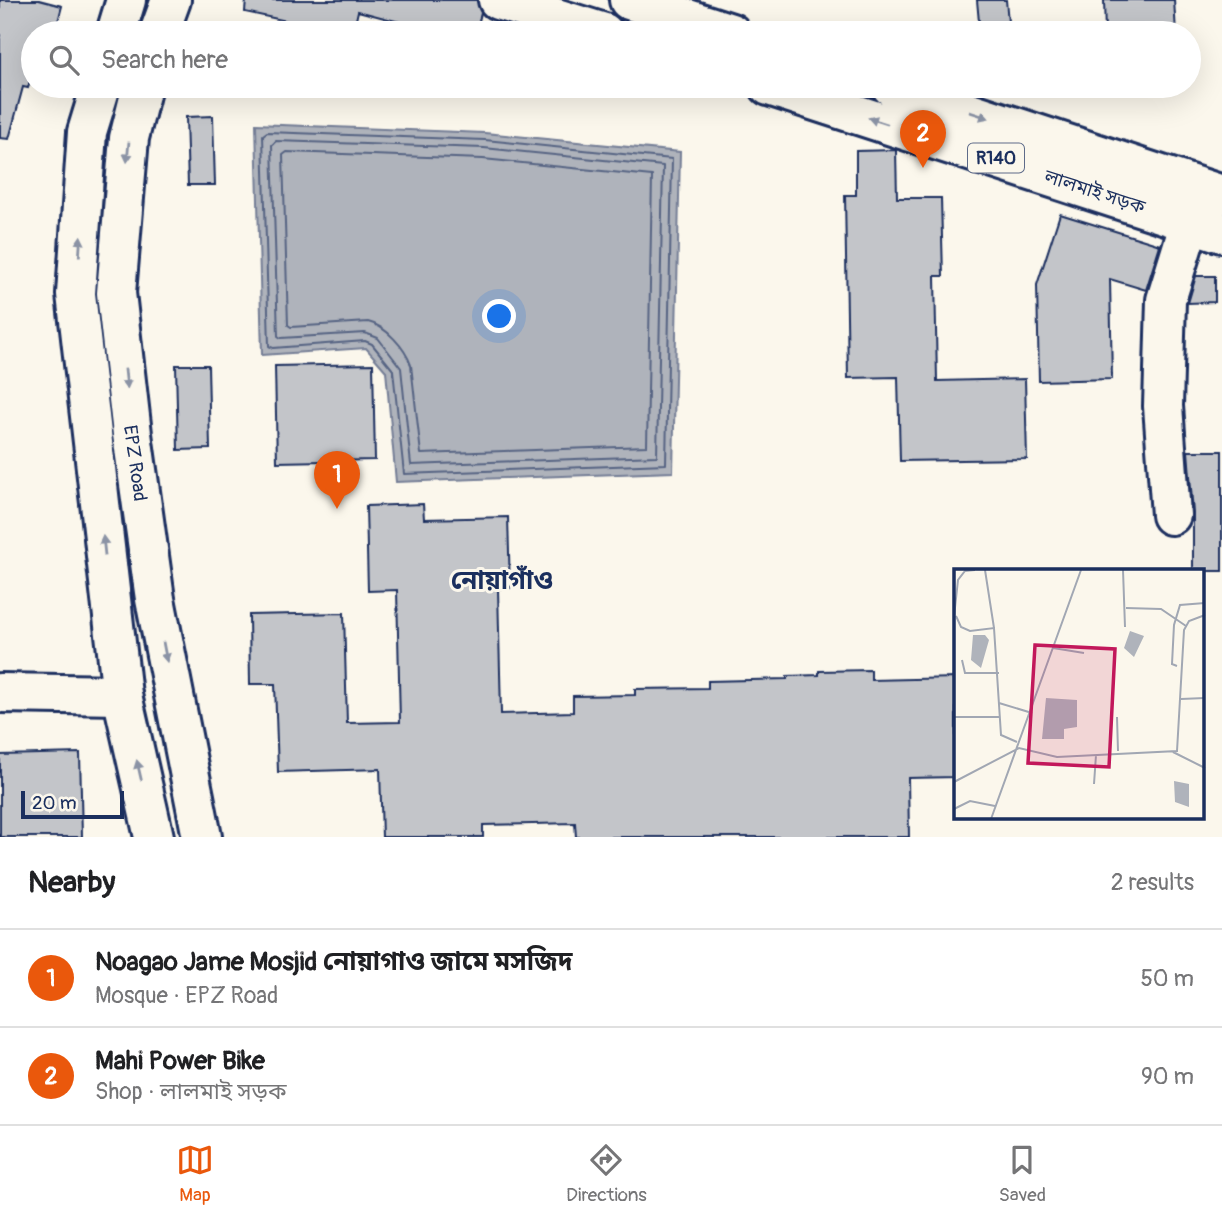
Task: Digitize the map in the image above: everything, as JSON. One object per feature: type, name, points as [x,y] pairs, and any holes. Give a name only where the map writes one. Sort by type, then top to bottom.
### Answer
[{"type":"main road","points":[[120,21],[126,0]]},
{"type":"main road","points":[[163,21],[171,0]]},
{"type":"main road","points":[[629,0],[694,21]]},
{"type":"main road","points":[[514,2],[569,21]]},
{"type":"main road","name":"EPZ Road","points":[[97,98],[87,132],[76,294],[122,695],[154,837]]},
{"type":"main road","name":"EPZ Road","points":[[139,98],[129,138],[116,293],[155,599],[202,837]]},
{"type":"main road","name":"লালমাই সড়ক","points":[[812,98],[1209,209]]},
{"type":"main road","name":"লালমাই সড়ক","points":[[922,98],[1209,209]]},
{"type":"main road","points":[[1171,515],[1163,406],[1166,300],[1209,209]]},
{"type":"main road","points":[[76,294],[116,293]]},
{"type":"main road","points":[[111,604],[155,599]]},
{"type":"main road","points":[[0,693],[122,695]]},
{"type":"water","points":[[256,124],[485,133],[680,152],[673,472],[396,482],[386,371],[366,348],[262,355]]},
{"type":"building","points":[[0,0],[39,0],[62,6],[58,21],[21,21],[21,94],[9,139],[0,138]]},
{"type":"building","points":[[246,0],[477,0],[481,13],[479,21],[396,21],[358,11],[356,21],[287,21],[245,12]]},
{"type":"building","points":[[977,0],[1006,0],[1008,21],[979,21]]},
{"type":"building","points":[[1104,0],[1174,0],[1175,21],[1105,21]]},
{"type":"building","points":[[213,116],[215,185],[188,185],[186,117]]},
{"type":"building","points":[[896,150],[897,198],[941,198],[943,276],[935,276],[937,381],[1025,379],[1027,459],[900,461],[898,377],[848,378],[845,195],[856,195],[856,151]]},
{"type":"building","points":[[1060,214],[1160,245],[1146,290],[1110,279],[1112,379],[1039,381],[1037,285]]},
{"type":"building","points":[[1196,276],[1215,276],[1215,302],[1188,303]]},
{"type":"building","points":[[373,364],[375,460],[277,462],[275,366]]},
{"type":"building","points":[[176,365],[208,365],[210,449],[178,450]]},
{"type":"building","points":[[1188,451],[1222,451],[1222,571],[1193,569],[1193,513]]},
{"type":"building","points":[[423,504],[424,519],[508,517],[510,588],[498,589],[501,714],[573,712],[573,696],[635,695],[635,689],[708,688],[708,681],[787,679],[787,676],[819,675],[819,671],[871,670],[871,680],[954,678],[954,777],[908,778],[909,837],[576,837],[575,823],[483,825],[483,837],[382,837],[380,769],[278,772],[275,684],[250,684],[249,615],[344,613],[347,723],[400,722],[397,590],[368,591],[366,506]]},
{"type":"building","points":[[80,753],[82,837],[0,837],[0,755]]},
{"type":"place","name":"Mahi Power Bike","points":[[923,168]]},
{"type":"place","name":"Noagao Jame Mosjid নোয়াগাও জামে মসজিদ","points":[[337,509]]},
{"type":"district","name":"নোয়াগাঁও","points":[[502,580]]}]
